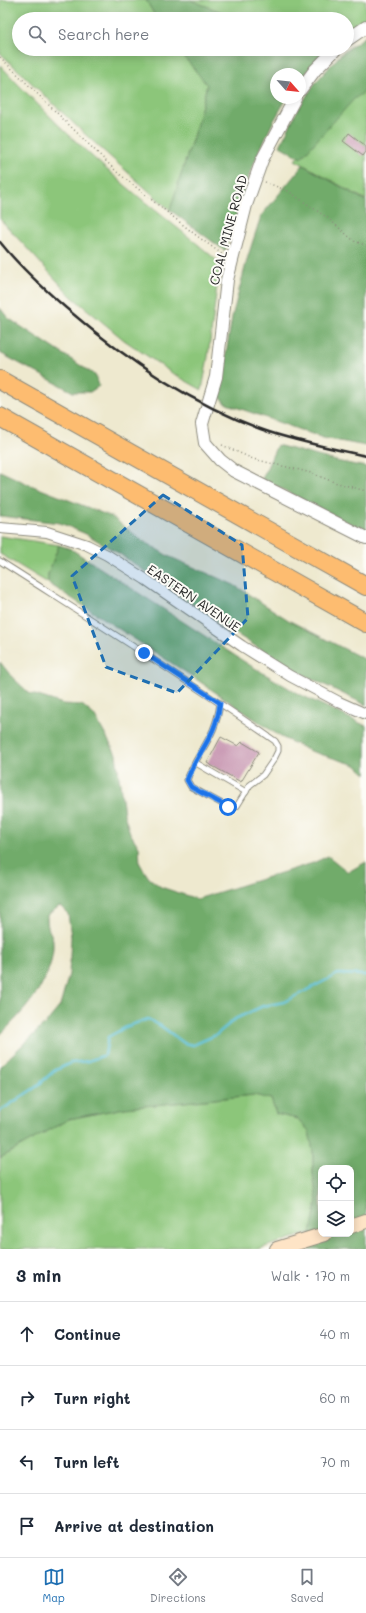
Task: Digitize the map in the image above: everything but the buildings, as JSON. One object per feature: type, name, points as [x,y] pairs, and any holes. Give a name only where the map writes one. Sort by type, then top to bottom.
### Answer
[{"type":"highway","points":[[0,380],[366,586]]},
{"type":"highway","points":[[0,417],[366,623]]},
{"type":"highway","points":[[343,573],[366,580]]},
{"type":"main road","points":[[354,1225],[366,1221]]},
{"type":"main road","points":[[277,1249],[318,1236]]},
{"type":"street","points":[[354,35],[366,27]]},
{"type":"street","points":[[306,82],[315,70],[329,56]]},
{"type":"street","name":"COAL MINE ROAD","points":[[206,444],[202,424],[216,377],[227,280],[246,205],[262,160],[292,104]]},
{"type":"street","points":[[206,444],[220,460],[234,471],[366,538]]},
{"type":"street","name":"EASTERN AVENUE","points":[[0,528],[47,532],[87,545],[107,555],[145,579],[242,646],[290,676],[339,702],[366,714]]},
{"type":"lane","points":[[0,561],[220,703],[275,741],[278,746],[278,751],[274,759],[263,774],[250,785],[236,806],[232,808],[191,787],[187,780],[215,728],[220,703]]},
{"type":"lane","points":[[196,762],[246,792]]},
{"type":"path","points":[[0,57],[117,172],[197,236],[232,261]]},
{"type":"path","points":[[256,178],[288,190],[329,219],[354,241],[366,245]]},
{"type":"path","points":[[206,444],[226,446],[254,458],[308,472],[334,482],[366,491]]},
{"type":"highlighted area","points":[[163,495],[242,545],[248,618],[177,693],[106,667],[72,576]]},
{"type":"green space","points":[[0,0],[146,0],[153,12],[12,12],[12,56],[184,56],[207,84],[198,121],[170,210],[87,136],[0,53]]},
{"type":"green space","points":[[146,0],[190,0],[222,12],[153,12]]},
{"type":"green space","points":[[190,0],[366,0],[366,21],[354,30],[354,12],[222,12]]},
{"type":"green space","points":[[366,36],[366,91],[354,99],[301,158],[280,146],[297,111],[302,104],[306,104],[306,97],[315,83],[339,56],[354,56],[354,44]]},
{"type":"green space","points":[[184,56],[321,56],[306,73],[306,68],[270,68],[270,104],[284,104],[272,124],[251,170],[225,251],[170,210],[198,121],[207,85]]},
{"type":"green space","points":[[0,65],[89,153],[132,191],[220,263],[208,357],[202,390],[172,373],[124,340],[71,296],[0,219]]},
{"type":"green space","points":[[366,78],[366,200],[295,160]]},
{"type":"green space","points":[[303,165],[366,201],[366,446],[323,438],[227,404],[219,397],[232,317],[248,256],[261,216]]},
{"type":"green space","points":[[0,308],[8,318],[95,375],[99,386],[90,392],[73,392],[0,353]]},
{"type":"green space","points":[[277,445],[336,461],[366,467],[366,532],[262,479]]},
{"type":"green space","points":[[0,471],[28,484],[112,517],[140,539],[168,556],[234,585],[290,621],[366,660],[366,705],[290,668],[230,630],[120,554],[86,534],[60,523],[0,516]]},
{"type":"green space","points":[[0,536],[59,545],[48,574],[48,583],[0,554]]},
{"type":"green space","points":[[59,545],[71,549],[248,664],[297,693],[366,726],[366,774],[356,765],[310,751],[281,737],[190,675],[48,583],[48,574]]},
{"type":"green space","points":[[0,662],[12,677],[29,693],[63,704],[82,705],[94,715],[116,754],[124,814],[130,833],[139,847],[140,864],[149,878],[161,887],[197,899],[313,863],[328,856],[348,872],[366,862],[366,1249],[308,1249],[317,1200],[313,1174],[313,1151],[309,1131],[298,1119],[276,1114],[271,1099],[254,1095],[124,1108],[69,1119],[0,1158],[0,1066],[45,1024],[60,1006],[69,974],[71,937],[68,914],[60,906],[47,915],[48,927],[53,939],[49,968],[37,993],[0,1035]]},
{"type":"green space","points":[[254,1095],[271,1099],[276,1114],[298,1119],[309,1131],[313,1151],[313,1174],[317,1200],[312,1232],[258,1249],[0,1249],[0,1158],[69,1119],[124,1108]]},
{"type":"waterway","points":[[0,1111],[36,1087],[54,1071],[71,1063],[88,1061],[105,1055],[108,1037],[128,1026],[148,1019],[161,1026],[184,1043],[193,1045],[216,1035],[235,1019],[263,1006],[284,1002],[338,974],[366,975]]},
{"type":"railway","points":[[0,242],[15,260],[57,300],[112,346],[162,380],[214,409],[269,432],[366,456]]},
{"type":"route","points":[[144,653],[220,703],[215,728],[187,780],[191,787],[228,807]]}]
